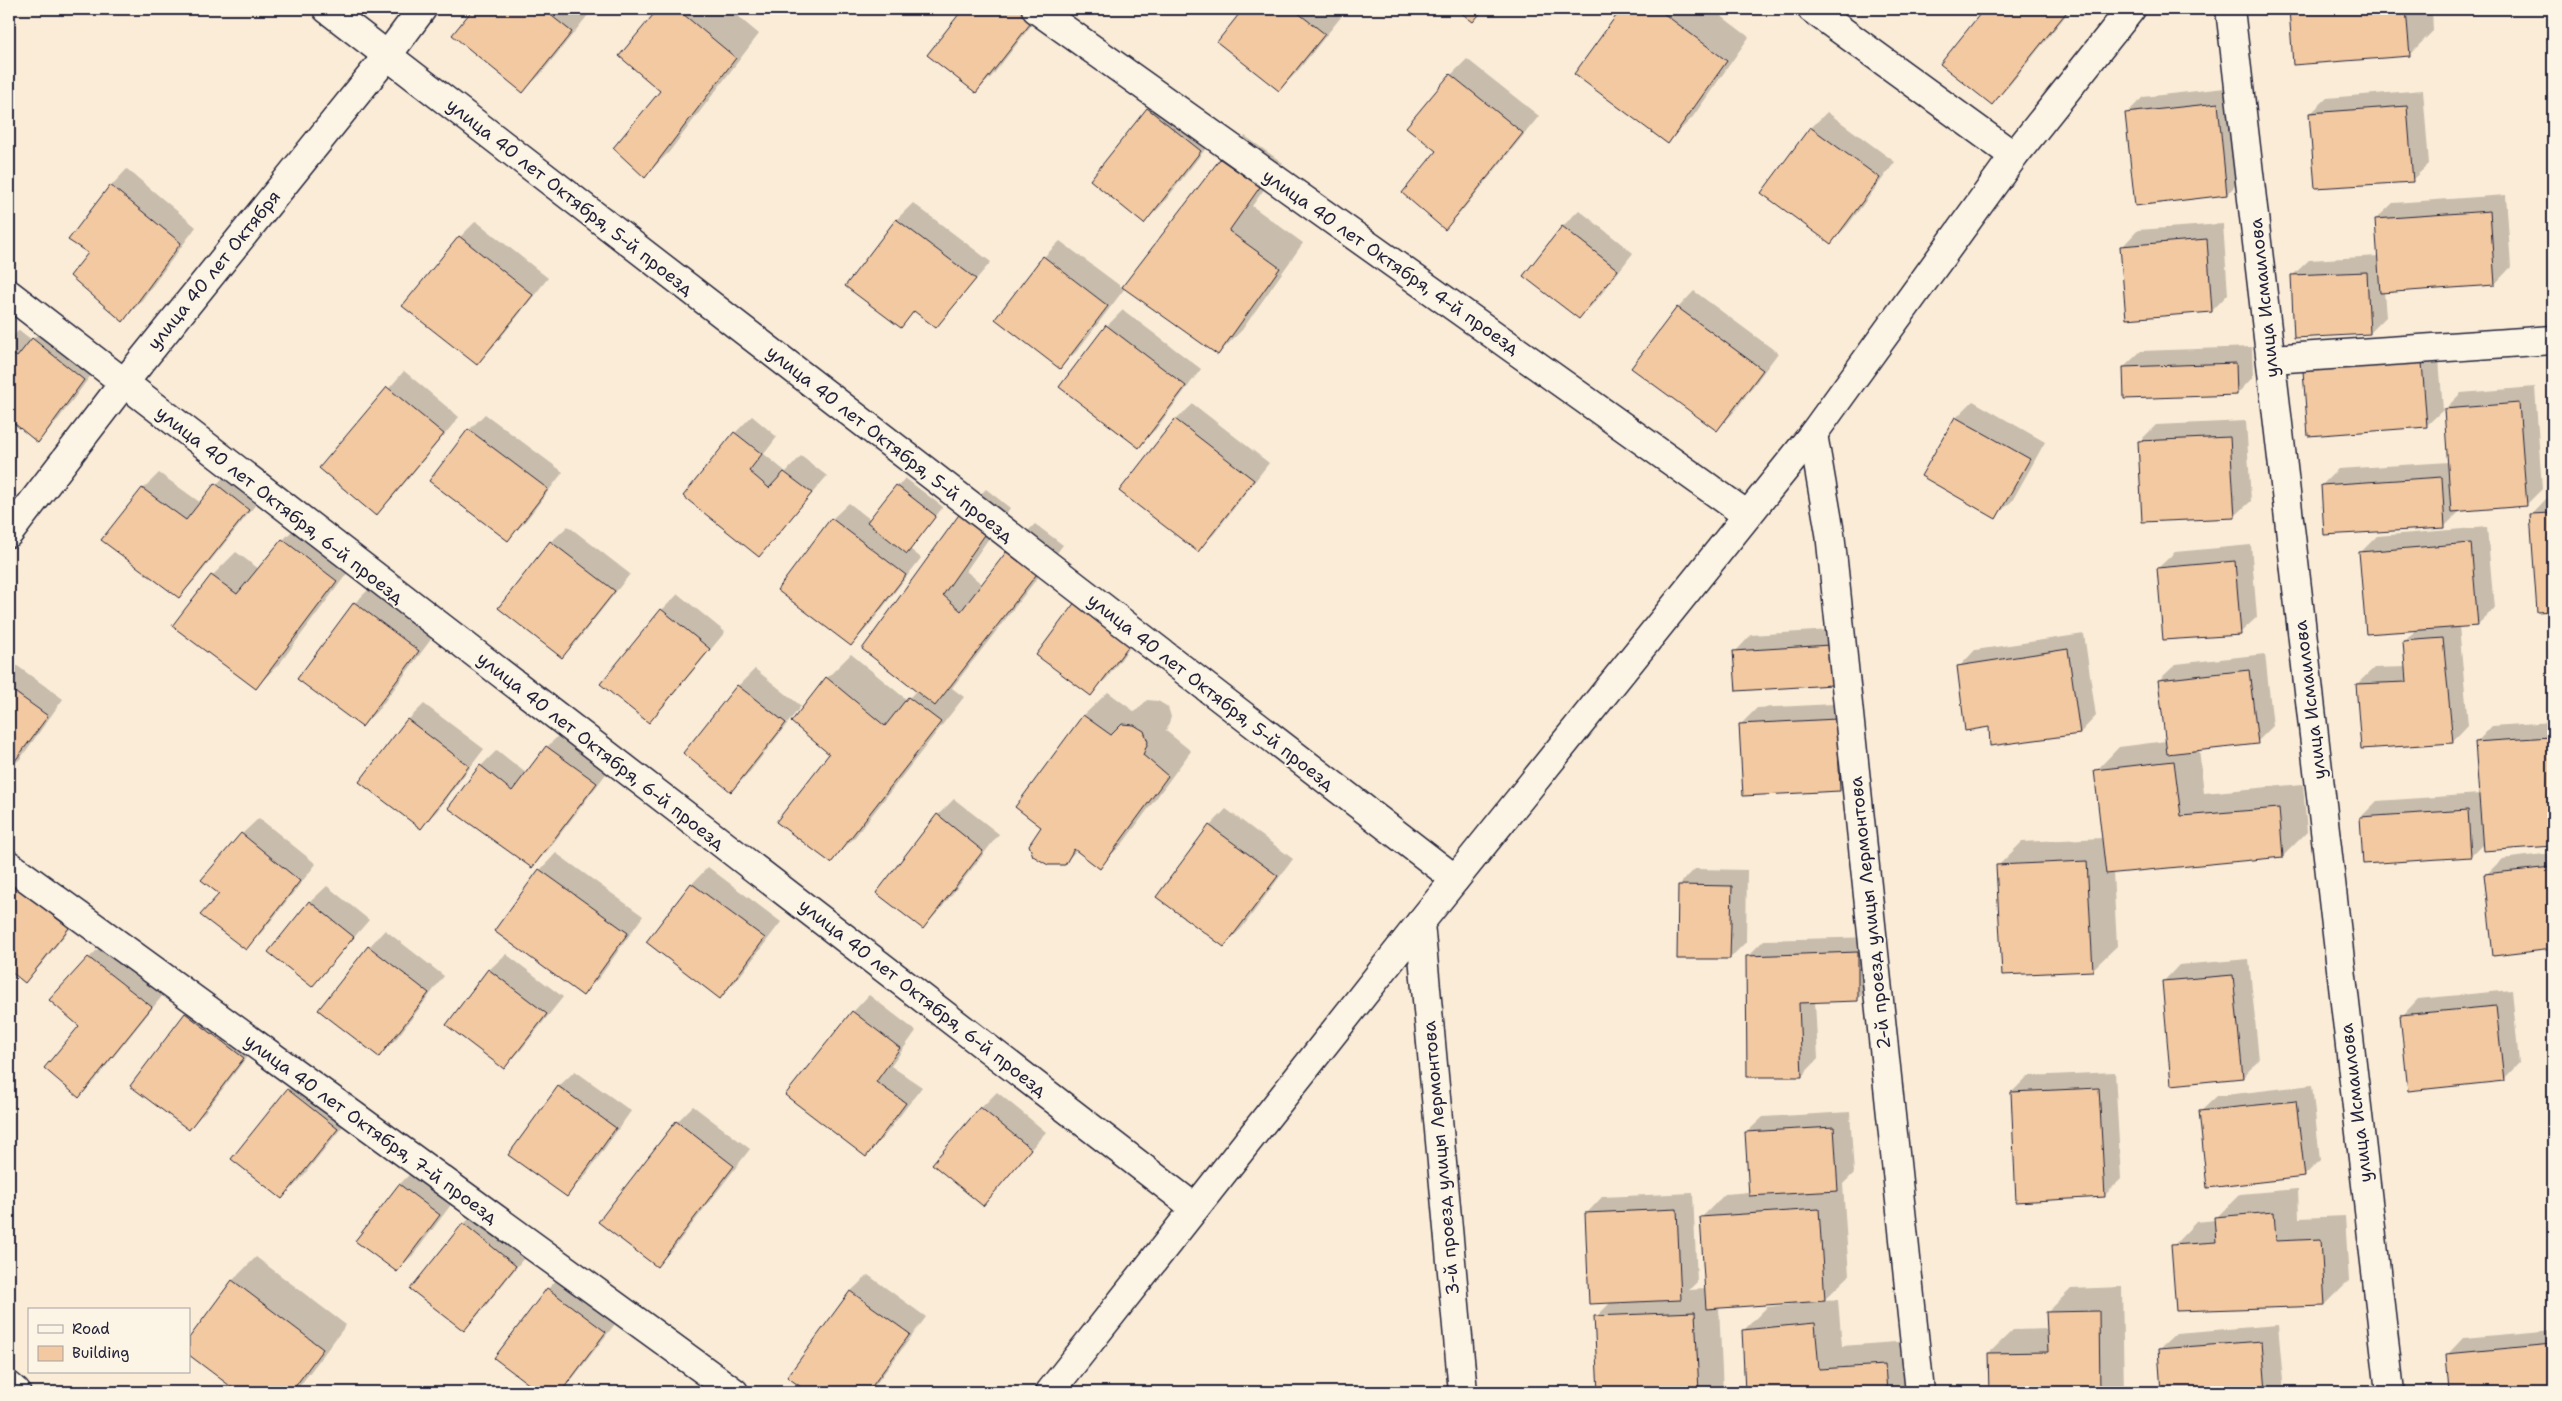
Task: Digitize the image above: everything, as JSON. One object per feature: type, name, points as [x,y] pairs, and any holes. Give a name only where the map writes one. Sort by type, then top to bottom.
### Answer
[{"type":"street","name":"улица 40 лет Октября, 5-й проезд","points":[[327,9],[1454,879]]},
{"type":"street","name":"улица 40 лет Октября","points":[[9,533],[123,384],[387,56],[422,9]]},
{"type":"street","name":"улица 40 лет Октября, 4-й проезд","points":[[1036,9],[1747,515]]},
{"type":"street","points":[[1812,9],[2014,156]]},
{"type":"street","points":[[1050,1392],[1454,879],[1813,434],[2014,156],[2131,9]]},
{"type":"street","name":"улица Исмаилова","points":[[2230,9],[2390,1392]]},
{"type":"street","name":"улица 40 лет Октября, 6-й проезд","points":[[9,294],[123,384],[1195,1208]]},
{"type":"street","points":[[2271,359],[2553,340]]},
{"type":"street","name":"2-й проезд улицы Лермонтова","points":[[1813,434],[1830,533],[1920,1392]]},
{"type":"street","name":"улица 40 лет Октября, 7-й проезд","points":[[9,865],[734,1392]]},
{"type":"street","name":"3-й проезд улицы Лермонтова","points":[[1420,923],[1463,1392]]},
{"type":"street","points":[[9,1386],[16,1392]]},
{"type":"building","points":[[473,9],[543,9],[572,32],[523,93],[452,35]]},
{"type":"building","points":[[658,9],[677,9],[736,58],[645,178],[613,148],[660,91],[619,56]]},
{"type":"building","points":[[963,9],[1020,9],[1034,19],[976,93],[927,55]]},
{"type":"building","points":[[1243,9],[1293,9],[1325,34],[1279,91],[1217,42]]},
{"type":"building","points":[[1456,9],[1484,9],[1473,22]]},
{"type":"building","points":[[1621,9],[1667,9],[1663,13],[1727,61],[1668,144],[1574,74]]},
{"type":"building","points":[[1984,9],[2069,9],[1992,105],[1940,64]]},
{"type":"building","points":[[2289,9],[2406,9],[2410,56],[2293,65]]},
{"type":"building","points":[[1450,74],[1523,133],[1445,230],[1402,193],[1436,151],[1406,127]]},
{"type":"building","points":[[2551,92],[2553,92],[2553,120]]},
{"type":"building","points":[[2218,103],[2227,195],[2135,206],[2125,113]]},
{"type":"building","points":[[2407,106],[2413,182],[2315,188],[2309,113]]},
{"type":"building","points":[[1147,108],[1201,151],[1144,224],[1090,180]]},
{"type":"building","points":[[1810,127],[1880,178],[1831,244],[1761,193]]},
{"type":"building","points":[[1220,159],[1260,187],[1229,231],[1280,268],[1218,355],[1122,287]]},
{"type":"building","points":[[110,185],[181,243],[123,322],[70,276],[88,253],[68,240]]},
{"type":"building","points":[[2490,211],[2495,285],[2380,293],[2375,219]]},
{"type":"building","points":[[896,219],[976,279],[936,328],[914,311],[901,328],[845,286]]},
{"type":"building","points":[[1562,226],[1618,270],[1579,319],[1523,276]]},
{"type":"building","points":[[459,236],[533,295],[477,365],[402,306]]},
{"type":"building","points":[[2207,239],[2212,312],[2126,319],[2120,246]]},
{"type":"building","points":[[1043,256],[1108,306],[1060,369],[995,319]]},
{"type":"building","points":[[2367,272],[2370,334],[2294,338],[2291,275]]},
{"type":"building","points":[[1677,307],[1763,370],[1717,431],[1631,368]]},
{"type":"building","points":[[1106,325],[1186,386],[1139,448],[1059,387]]},
{"type":"building","points":[[32,338],[84,380],[38,443],[9,419],[9,351],[17,357]]},
{"type":"building","points":[[2422,362],[2427,427],[2308,436],[2303,371]]},
{"type":"building","points":[[2236,363],[2237,395],[2124,399],[2123,367]]},
{"type":"building","points":[[387,387],[444,434],[376,516],[319,468]]},
{"type":"building","points":[[2519,403],[2527,506],[2451,512],[2444,409]]},
{"type":"building","points":[[1955,417],[2030,459],[1996,519],[1921,476]]},
{"type":"building","points":[[1175,419],[1254,480],[1198,552],[1119,491]]},
{"type":"building","points":[[468,429],[548,489],[508,541],[429,481]]},
{"type":"building","points":[[734,432],[762,454],[749,471],[769,488],[784,472],[812,493],[759,557],[683,496]]},
{"type":"building","points":[[2230,437],[2235,518],[2142,522],[2138,441]]},
{"type":"building","points":[[2442,477],[2445,528],[2324,535],[2321,485]]},
{"type":"building","points":[[215,483],[249,510],[179,598],[101,540],[142,488],[186,520]]},
{"type":"building","points":[[896,485],[936,516],[907,554],[867,522]]},
{"type":"building","points":[[961,512],[987,532],[943,595],[961,611],[1010,547],[1040,570],[935,706],[862,649]]},
{"type":"building","points":[[2553,513],[2553,611],[2537,612],[2530,514]]},
{"type":"building","points":[[831,518],[906,575],[851,646],[777,590]]},
{"type":"building","points":[[282,539],[337,581],[256,689],[172,626],[211,575],[237,594]]},
{"type":"building","points":[[550,541],[615,591],[562,658],[498,608]]},
{"type":"building","points":[[2471,543],[2478,626],[2366,634],[2359,552]]},
{"type":"building","points":[[2235,561],[2241,635],[2163,640],[2157,568]]},
{"type":"building","points":[[1078,598],[1133,640],[1091,696],[1036,655]]},
{"type":"building","points":[[354,602],[419,651],[362,727],[297,679]]},
{"type":"building","points":[[661,609],[710,649],[649,723],[600,684]]},
{"type":"building","points":[[2550,623],[2553,623],[2553,688]]},
{"type":"building","points":[[2443,638],[2453,743],[2361,749],[2356,684],[2406,682],[2403,641]]},
{"type":"building","points":[[1830,645],[1832,685],[1736,691],[1733,651]]},
{"type":"building","points":[[2068,649],[2080,734],[1990,746],[1989,727],[1965,731],[1957,666]]},
{"type":"building","points":[[2249,670],[2258,744],[2167,754],[2158,680]]},
{"type":"building","points":[[826,677],[885,726],[908,697],[941,722],[831,863],[776,822],[829,754],[791,722]]},
{"type":"building","points":[[737,685],[786,723],[731,792],[683,753]]},
{"type":"building","points":[[9,688],[48,716],[9,769]]},
{"type":"building","points":[[1083,715],[1111,735],[1122,724],[1134,725],[1144,731],[1148,742],[1143,755],[1168,776],[1100,869],[1074,849],[1065,865],[1048,865],[1033,856],[1029,845],[1041,827],[1015,807]]},
{"type":"building","points":[[407,719],[469,766],[421,829],[359,782]]},
{"type":"building","points":[[1837,719],[1840,791],[1743,796],[1739,724]]},
{"type":"building","points":[[2550,737],[2553,783],[2553,846],[2483,851],[2475,742]]},
{"type":"building","points":[[546,746],[597,783],[532,868],[448,808],[480,765],[512,791]]},
{"type":"building","points":[[2174,761],[2181,816],[2279,808],[2283,857],[2106,874],[2094,770]]},
{"type":"building","points":[[2468,810],[2471,857],[2363,864],[2360,817]]},
{"type":"building","points":[[937,814],[983,851],[923,929],[876,893]]},
{"type":"building","points":[[1209,825],[1278,876],[1224,947],[1156,897]]},
{"type":"building","points":[[241,833],[300,881],[246,950],[200,915],[219,894],[201,880]]},
{"type":"building","points":[[2087,861],[2093,971],[2002,975],[1996,865]]},
{"type":"building","points":[[2553,867],[2553,949],[2493,956],[2484,874]]},
{"type":"building","points":[[539,869],[628,933],[583,996],[494,931]]},
{"type":"building","points":[[9,881],[69,928],[25,983],[9,970]]},
{"type":"building","points":[[691,883],[765,938],[720,999],[646,942]]},
{"type":"building","points":[[1678,885],[1732,886],[1730,959],[1677,959]]},
{"type":"building","points":[[309,901],[354,937],[312,987],[268,952]]},
{"type":"building","points":[[368,946],[429,993],[379,1057],[318,1010]]},
{"type":"building","points":[[1858,952],[1858,1001],[1799,1003],[1802,1077],[1747,1077],[1746,956]]},
{"type":"building","points":[[88,957],[152,1007],[79,1098],[44,1068],[79,1026],[49,1000]]},
{"type":"building","points":[[488,969],[547,1014],[504,1069],[446,1025]]},
{"type":"building","points":[[2233,975],[2243,1078],[2171,1085],[2162,981]]},
{"type":"building","points":[[2496,1006],[2504,1081],[2408,1091],[2400,1015]]},
{"type":"building","points":[[852,1011],[900,1048],[876,1082],[906,1103],[866,1157],[785,1095]]},
{"type":"building","points":[[185,1013],[244,1058],[189,1130],[130,1086]]},
{"type":"building","points":[[558,1086],[616,1128],[567,1197],[508,1155]]},
{"type":"building","points":[[2099,1088],[2105,1197],[2016,1202],[2011,1092]]},
{"type":"building","points":[[287,1089],[338,1129],[282,1199],[231,1159]]},
{"type":"building","points":[[2296,1101],[2305,1177],[2207,1188],[2199,1111]]},
{"type":"building","points":[[980,1107],[1031,1149],[983,1206],[932,1164]]},
{"type":"building","points":[[676,1121],[734,1166],[657,1267],[598,1222]]},
{"type":"building","points":[[1834,1127],[1838,1191],[1749,1196],[1745,1132]]},
{"type":"building","points":[[399,1184],[440,1215],[397,1272],[355,1241]]},
{"type":"building","points":[[1677,1209],[1681,1300],[1589,1304],[1585,1213]]},
{"type":"building","points":[[1819,1209],[1825,1301],[1706,1309],[1700,1217]]},
{"type":"building","points":[[2274,1212],[2276,1241],[2321,1239],[2325,1306],[2176,1311],[2171,1245],[2216,1242],[2214,1217]]},
{"type":"building","points":[[463,1223],[516,1266],[464,1331],[410,1289]]},
{"type":"building","points":[[232,1280],[323,1349],[291,1392],[238,1392],[190,1356],[190,1337]]},
{"type":"building","points":[[547,1288],[606,1332],[561,1392],[539,1392],[494,1358]]},
{"type":"building","points":[[850,1291],[910,1334],[868,1392],[808,1392],[787,1377]]},
{"type":"building","points":[[2099,1311],[2100,1392],[1989,1392],[1988,1353],[2048,1352],[2046,1312]]},
{"type":"building","points":[[1695,1312],[1699,1392],[1598,1392],[1594,1316]]},
{"type":"building","points":[[1815,1323],[1819,1369],[1885,1365],[1887,1392],[1745,1392],[1742,1330]]},
{"type":"building","points":[[2262,1341],[2266,1392],[2161,1392],[2158,1349]]},
{"type":"building","points":[[2553,1344],[2553,1392],[2449,1392],[2446,1354]]}]
